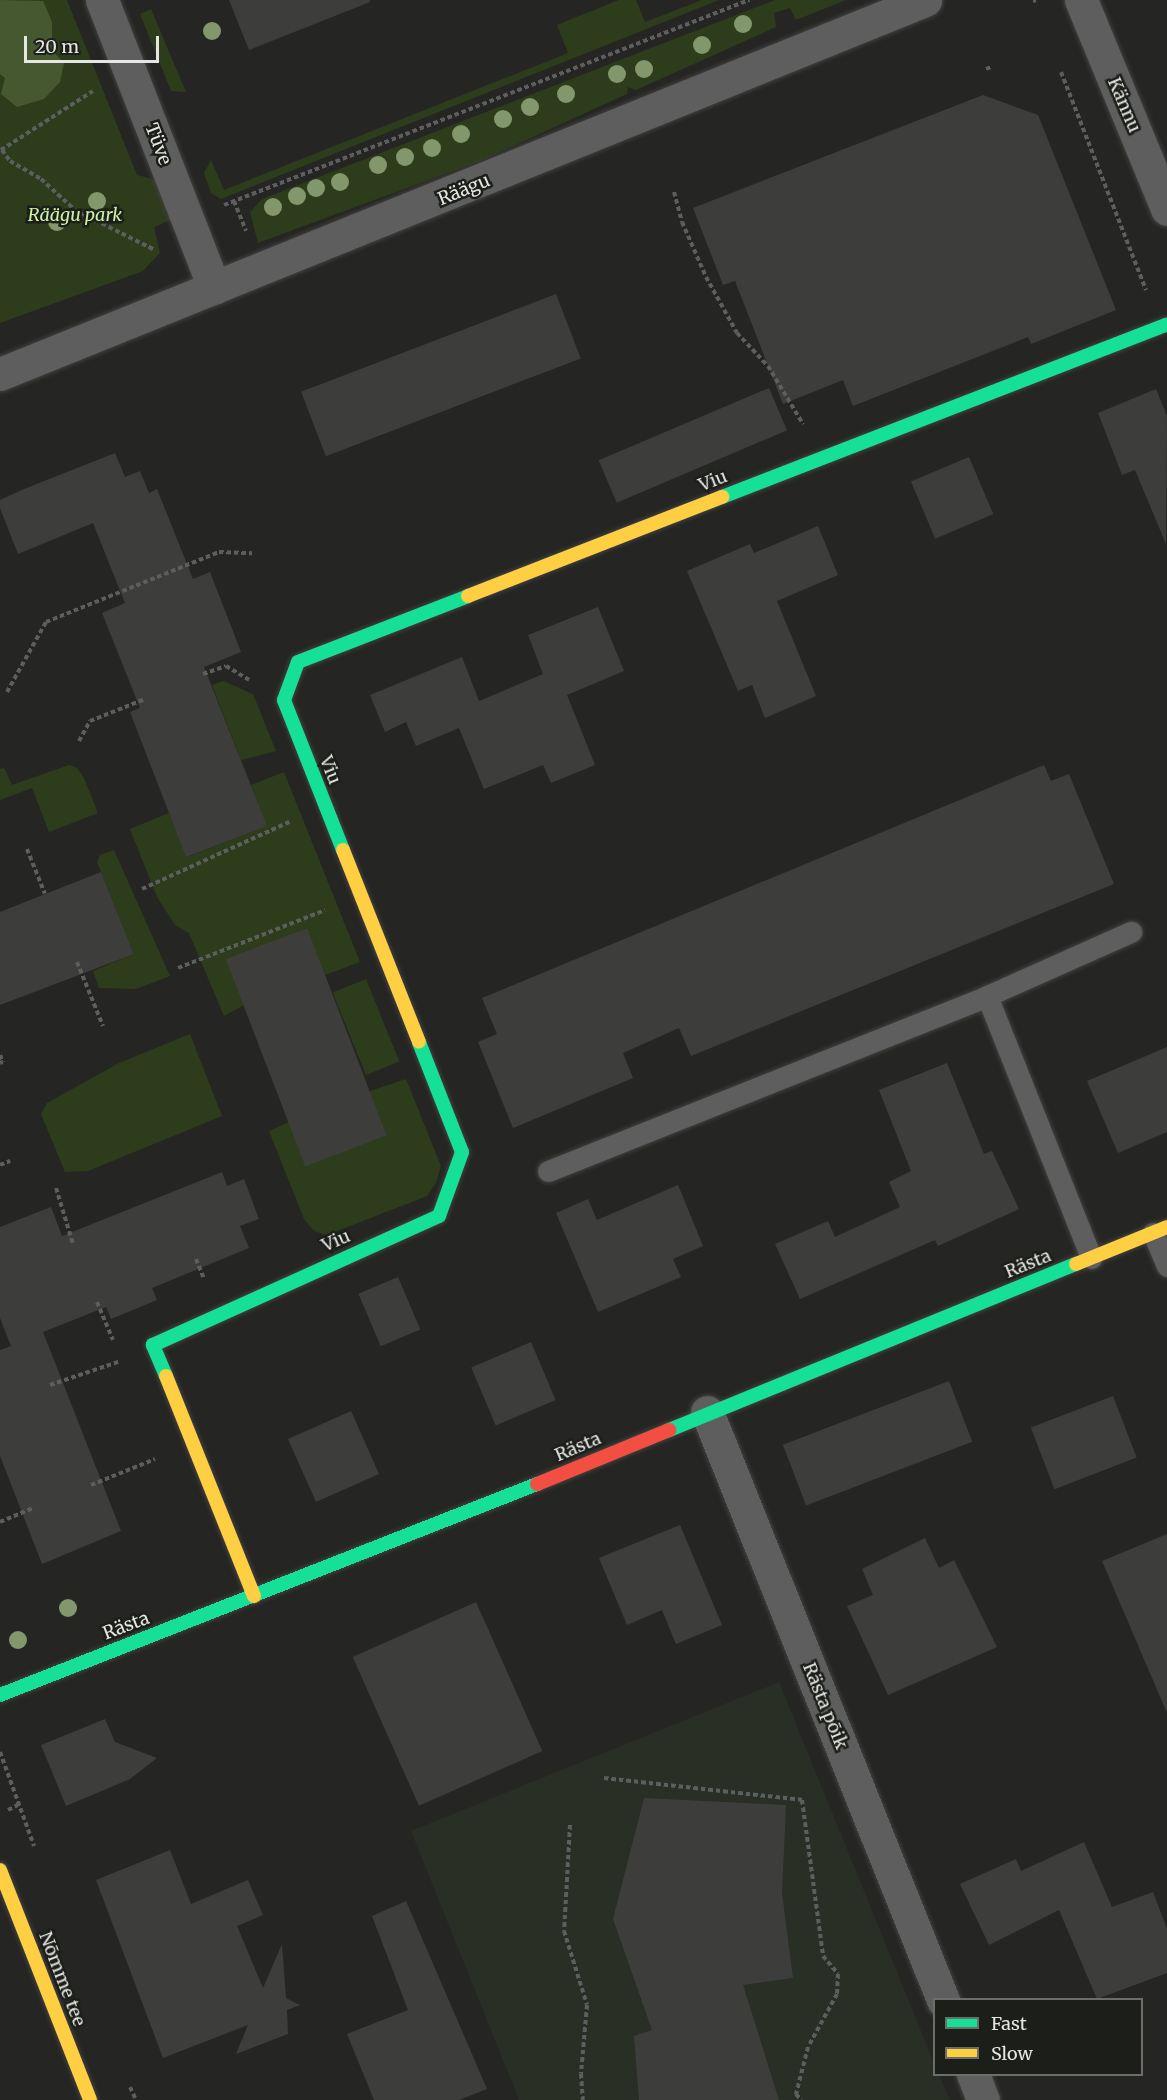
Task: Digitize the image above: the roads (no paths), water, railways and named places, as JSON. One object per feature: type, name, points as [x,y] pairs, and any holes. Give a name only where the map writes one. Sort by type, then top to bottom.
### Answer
[{"type":"street","name":"Tüve","points":[[102,0],[213,288]]},
{"type":"street","name":"Räägu","points":[[0,374],[925,0]]},
{"type":"street","name":"Kännu","points":[[1081,0],[1167,209]]},
{"type":"street","name":"Viu","points":[[254,1596],[153,1345],[439,1216],[462,1152],[284,700],[298,662],[1164,325]]},
{"type":"street","name":"Rästa","points":[[0,1695],[464,1514],[707,1412],[1160,1230]]},
{"type":"street","name":"Rästa põik","points":[[707,1412],[942,1998]]},
{"type":"street","name":"Nõmme tee","points":[[0,1870],[90,2100]]},
{"type":"street","points":[[974,2076],[983,2100]]},
{"type":"lane","points":[[548,1171],[987,996],[1131,932]]},
{"type":"lane","points":[[987,996],[1091,1258]]},
{"type":"lane","points":[[1160,1230],[1167,1266]]},
{"type":"park label","name":"Räägu park","points":[[75,215]]}]
